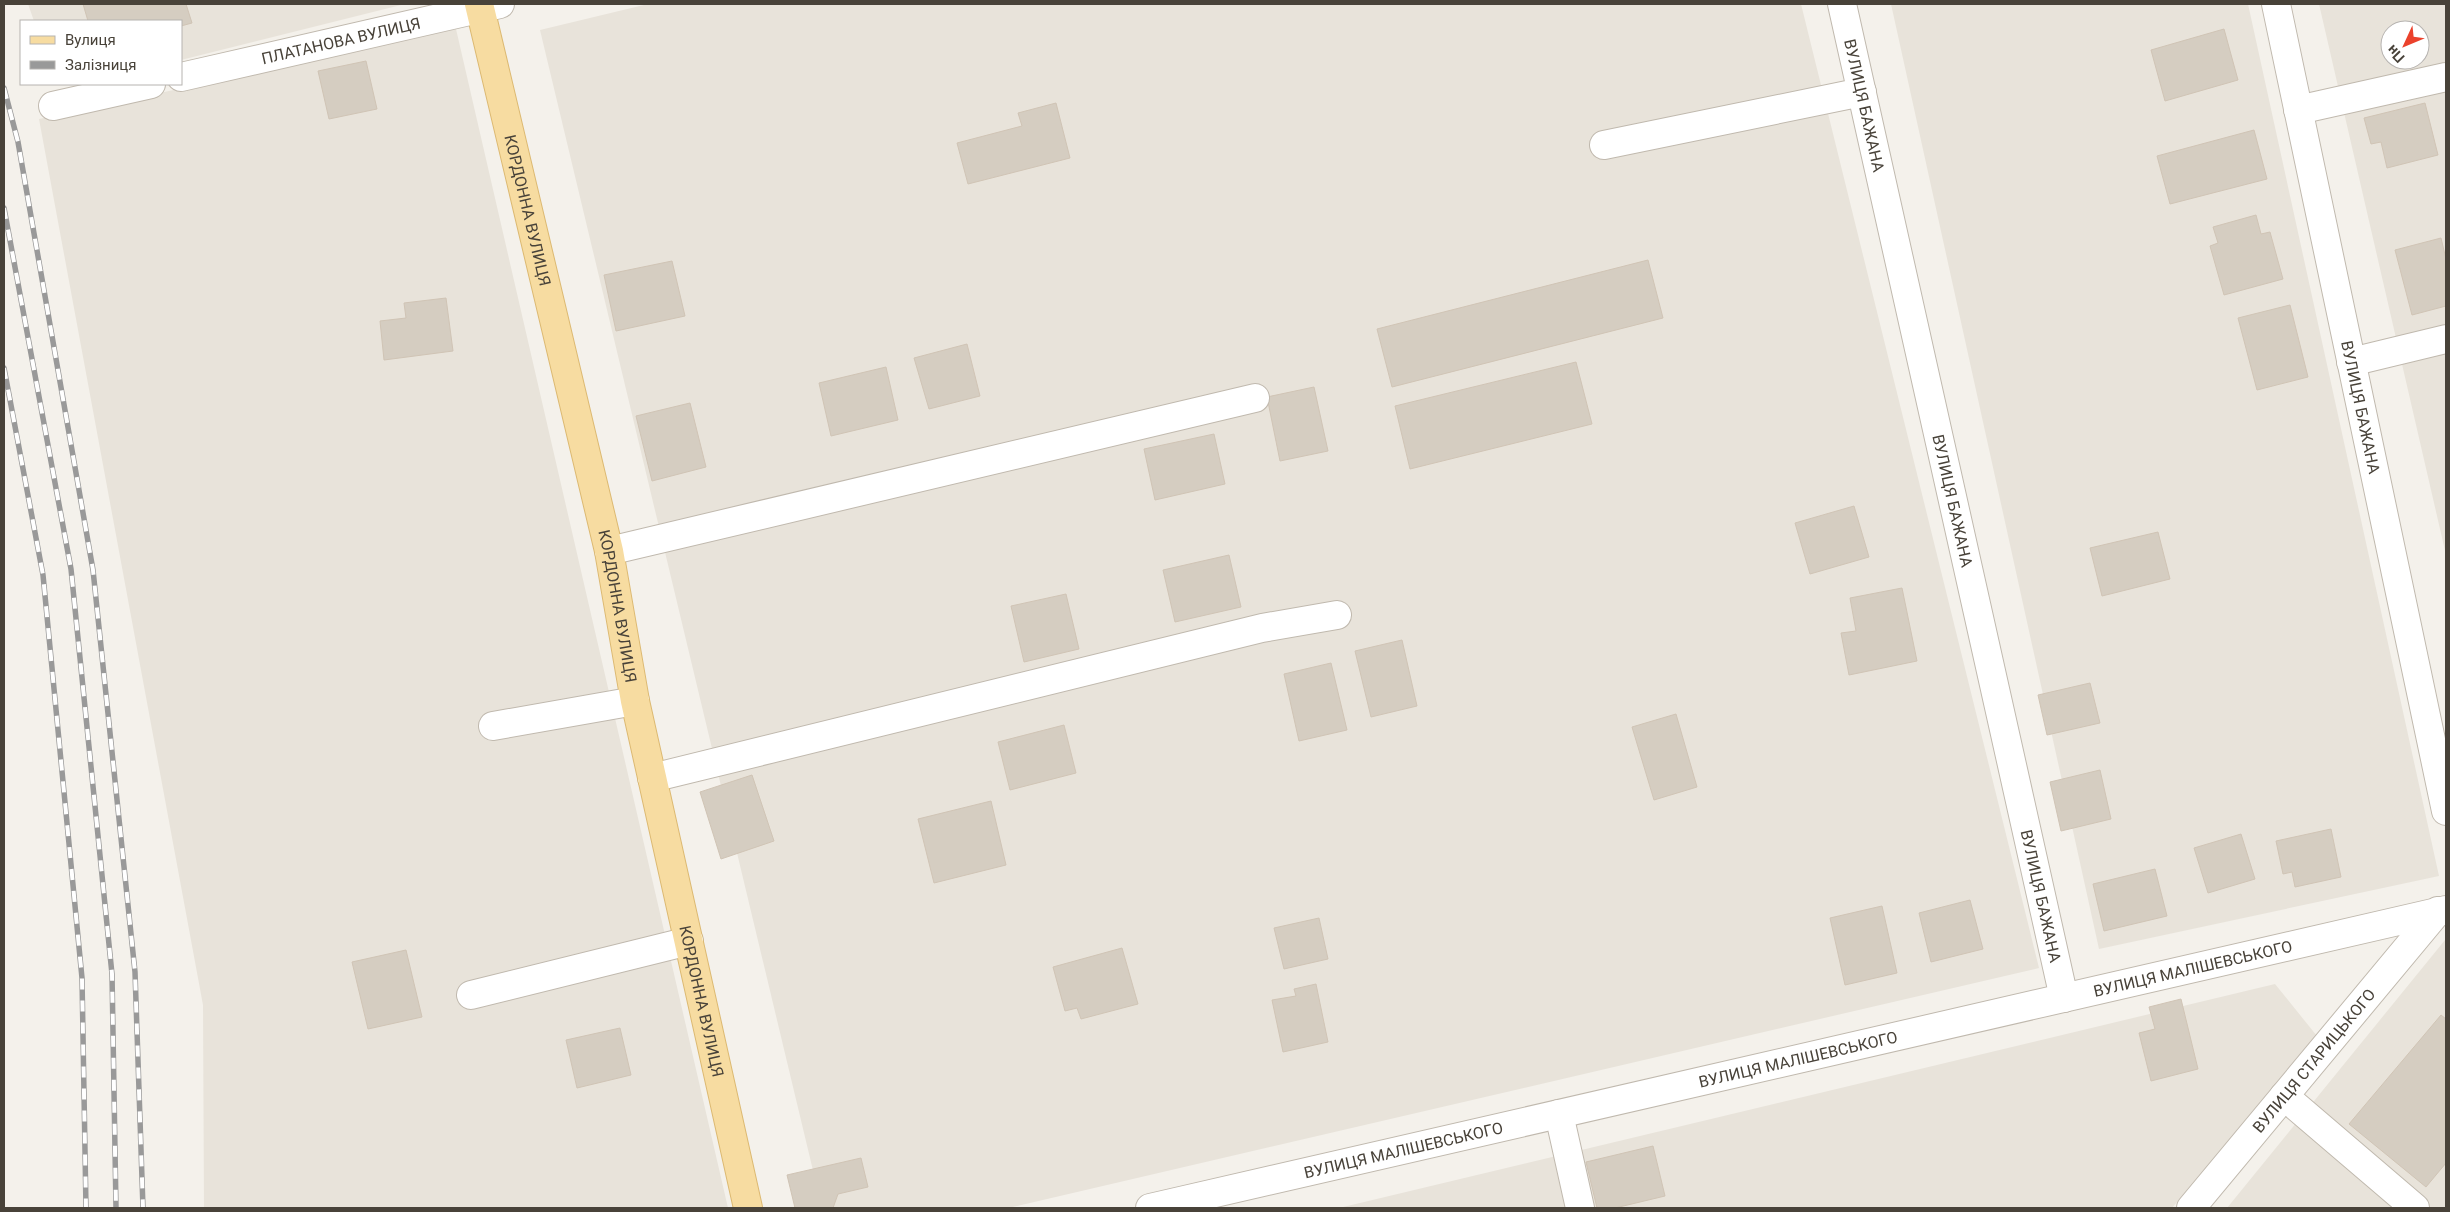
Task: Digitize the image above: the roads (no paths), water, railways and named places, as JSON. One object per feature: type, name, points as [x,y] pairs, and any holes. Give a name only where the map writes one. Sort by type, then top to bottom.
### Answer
[{"type":"main road","name":"КОРДОННА ВУЛИЦЯ","points":[[486,5],[609,551],[635,701],[748,1208]]},
{"type":"street","name":"ВУЛИЦЯ БАЖАНА","points":[[1842,4],[2064,998]]},
{"type":"street","name":"ВУЛИЦЯ БАЖАНА","points":[[2276,4],[2446,811]]},
{"type":"street","name":"ПЛАТАНОВА ВУЛИЦЯ","points":[[182,77],[486,5]]},
{"type":"street","points":[[2298,110],[2446,77]]},
{"type":"street","points":[[53,106],[147,85]]},
{"type":"street","points":[[1604,146],[1862,92]]},
{"type":"street","points":[[2351,362],[2446,339]]},
{"type":"street","points":[[609,551],[1255,398]]},
{"type":"street","points":[[652,778],[1262,628],[1336,615]]},
{"type":"street","points":[[493,726],[635,701]]},
{"type":"street","name":"ВУЛИЦЯ МАЛІШЕВСЬКОГО","points":[[1150,1208],[1241,1198],[1559,1114],[2442,911]]},
{"type":"street","name":"ВУЛИЦЯ СТАРИЦЬКОГО","points":[[2191,1208],[2442,911]]},
{"type":"street","points":[[471,995],[689,941]]},
{"type":"street","points":[[2284,1096],[2414,1208]]},
{"type":"street","points":[[1559,1114],[1580,1208]]},
{"type":"railway","points":[[4,88],[18,142],[93,570],[135,972],[143,1208]]},
{"type":"railway","points":[[4,208],[71,569],[112,974],[116,1208]]},
{"type":"railway","points":[[4,368],[43,575],[82,978],[86,1208]]}]
